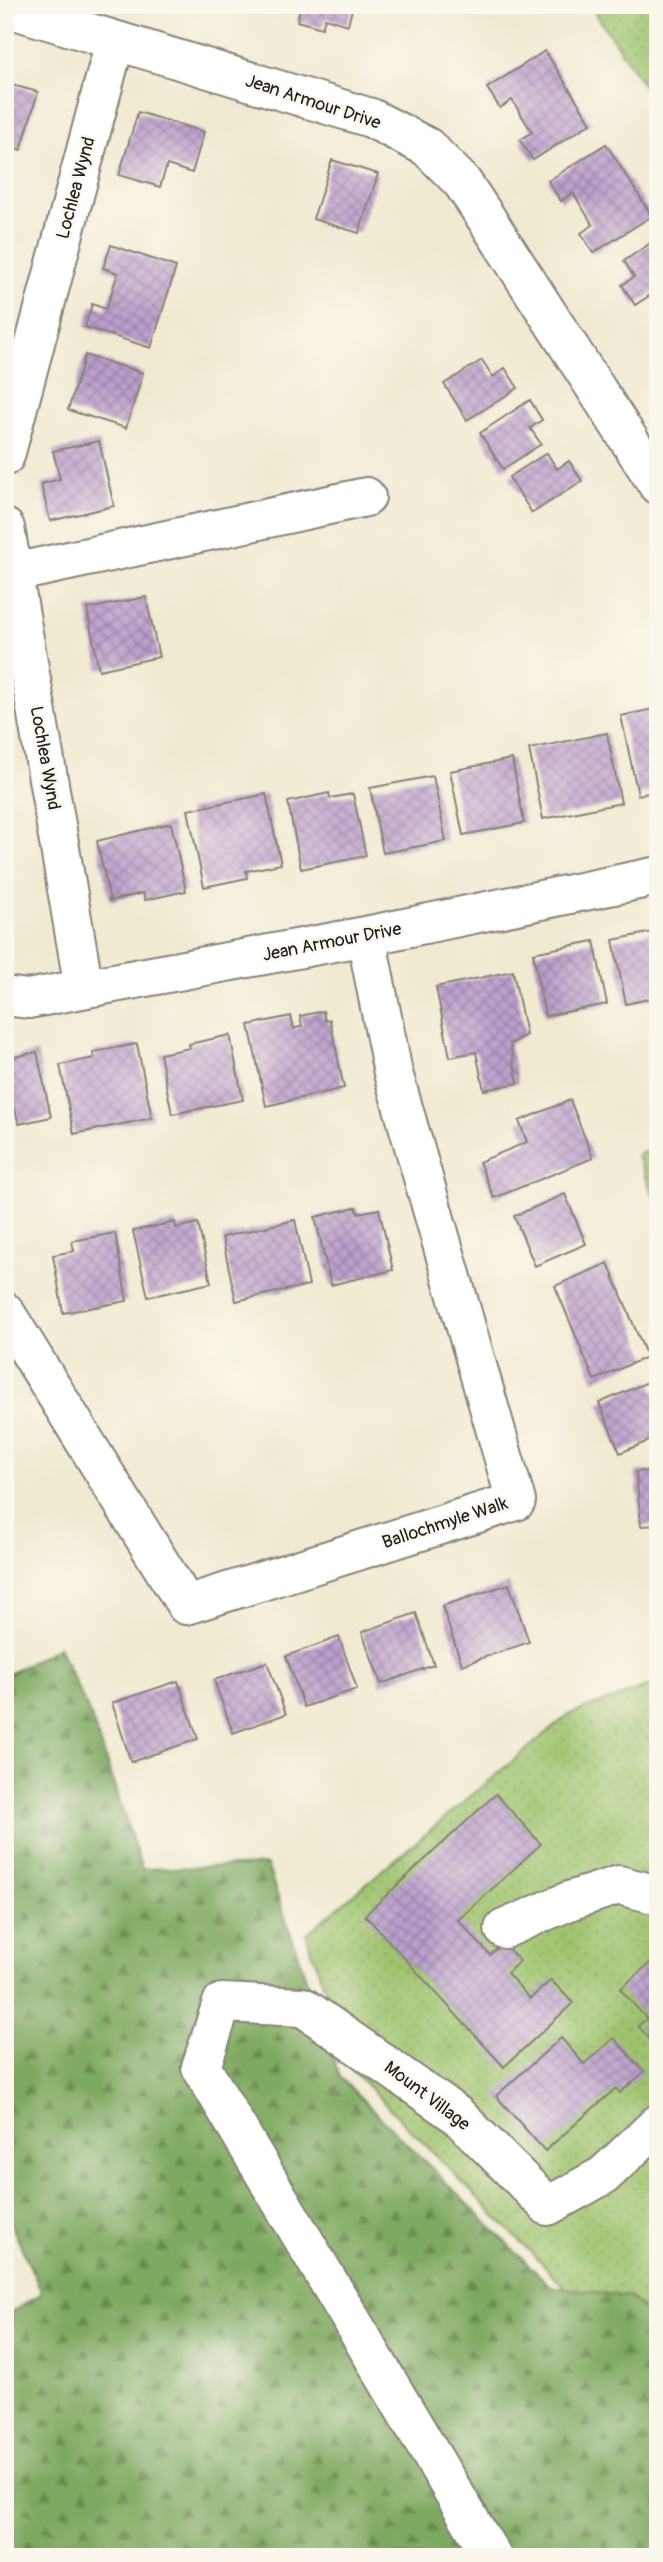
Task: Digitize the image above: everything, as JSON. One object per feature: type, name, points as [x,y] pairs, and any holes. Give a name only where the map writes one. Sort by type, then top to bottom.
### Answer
[{"type":"street","name":"Jean Armour Drive","points":[[5,6],[371,118],[427,147],[462,182],[658,485]]},
{"type":"street","name":"Lochlea Wynd","points":[[5,456],[115,41]]},
{"type":"street","points":[[13,573],[366,497]]},
{"type":"street","name":"Lochlea Wynd","points":[[5,528],[84,988]]},
{"type":"street","name":"Jean Armour Drive","points":[[5,996],[28,999],[366,936],[658,876]]},
{"type":"street","name":"Ballochmyle Walk","points":[[5,1312],[186,1605],[516,1501],[393,1073],[366,936]]},
{"type":"street","points":[[504,1930],[569,1901],[619,1885],[658,1895]]},
{"type":"street","name":"Mount Village","points":[[492,2557],[201,2067],[222,2003],[303,2007],[457,2115],[548,2206],[604,2175],[658,2124]]},
{"type":"green space","points":[[590,5],[658,5],[658,107]]},
{"type":"green space","points":[[658,1147],[658,1207],[637,1155]]},
{"type":"green space","points":[[59,1647],[93,1722],[142,1869],[267,1865],[340,2077],[550,2286],[629,2297],[658,2323],[658,2557],[5,2557],[5,2316],[42,2293],[5,2211],[5,1676]]},
{"type":"green space","points":[[658,1683],[658,2382],[353,2071],[306,1934],[568,1715]]},
{"type":"building","points":[[301,5],[353,5],[348,25],[325,18],[322,28],[297,21]]},
{"type":"building","points":[[545,51],[591,123],[533,160],[520,140],[532,132],[512,100],[500,108],[487,88]]},
{"type":"building","points":[[5,83],[38,92],[21,150],[5,145]]},
{"type":"building","points":[[138,112],[204,132],[192,173],[167,165],[160,187],[119,175]]},
{"type":"building","points":[[606,144],[652,216],[593,253],[581,233],[593,225],[573,193],[561,201],[548,181]]},
{"type":"building","points":[[332,160],[378,174],[359,233],[313,219]]},
{"type":"building","points":[[658,238],[658,290],[635,305],[622,285],[634,277],[624,261]]},
{"type":"building","points":[[111,245],[176,267],[151,348],[85,327],[92,304],[106,309],[118,273],[103,268]]},
{"type":"building","points":[[85,355],[143,373],[126,428],[68,410]]},
{"type":"building","points":[[482,360],[493,377],[505,368],[518,388],[467,420],[444,384]]},
{"type":"building","points":[[530,400],[542,420],[530,428],[541,444],[503,469],[480,433]]},
{"type":"building","points":[[99,441],[114,506],[50,521],[41,484],[60,479],[53,451]]},
{"type":"building","points":[[547,453],[557,469],[569,461],[582,481],[532,513],[509,477]]},
{"type":"building","points":[[146,597],[159,657],[99,670],[87,609]]},
{"type":"building","points":[[658,708],[658,791],[638,795],[621,716]]},
{"type":"building","points":[[607,733],[621,803],[543,819],[529,749]]},
{"type":"building","points":[[512,759],[524,823],[463,835],[450,771]]},
{"type":"building","points":[[433,776],[446,841],[383,853],[370,788]]},
{"type":"building","points":[[329,793],[330,798],[353,794],[366,856],[301,869],[288,802]]},
{"type":"building","points":[[266,794],[281,864],[246,871],[247,878],[204,887],[188,810]]},
{"type":"building","points":[[171,823],[186,891],[145,900],[143,893],[110,901],[97,841]]},
{"type":"building","points":[[5,854],[13,856],[6,885],[5,885]]},
{"type":"building","points":[[658,931],[658,997],[626,1004],[613,940]]},
{"type":"building","points":[[594,941],[607,1004],[545,1016],[533,953]]},
{"type":"building","points":[[513,971],[526,1035],[510,1044],[518,1083],[484,1090],[476,1052],[450,1057],[436,987]]},
{"type":"building","points":[[323,1011],[325,1021],[330,1020],[344,1088],[266,1106],[249,1025],[291,1016],[294,1029],[302,1026],[300,1016]]},
{"type":"building","points":[[230,1035],[243,1100],[172,1114],[160,1054]]},
{"type":"building","points":[[137,1044],[152,1118],[74,1134],[60,1065],[94,1058],[93,1052]]},
{"type":"building","points":[[37,1052],[51,1117],[19,1124],[15,1110],[5,1113],[5,1059]]},
{"type":"building","points":[[570,1100],[593,1158],[494,1198],[479,1162],[527,1142],[519,1121]]},
{"type":"building","points":[[565,1194],[586,1244],[535,1266],[514,1216]]},
{"type":"building","points":[[356,1207],[358,1213],[379,1209],[393,1270],[331,1285],[315,1217]]},
{"type":"building","points":[[295,1220],[309,1285],[236,1301],[222,1237]]},
{"type":"building","points":[[175,1222],[176,1228],[198,1223],[211,1283],[148,1297],[133,1231]]},
{"type":"building","points":[[115,1233],[127,1301],[63,1313],[53,1255],[74,1251],[72,1241]]},
{"type":"building","points":[[608,1263],[647,1357],[594,1380],[555,1286]]},
{"type":"building","points":[[650,1381],[658,1399],[658,1437],[620,1453],[599,1403]]},
{"type":"building","points":[[658,1470],[658,1525],[641,1526],[636,1472]]},
{"type":"building","points":[[509,1584],[529,1642],[462,1665],[442,1606]]},
{"type":"building","points":[[416,1613],[434,1665],[381,1684],[362,1632]]},
{"type":"building","points":[[339,1637],[357,1689],[304,1707],[286,1656]]},
{"type":"building","points":[[267,1662],[286,1714],[233,1733],[214,1680]]},
{"type":"building","points":[[178,1681],[198,1739],[131,1762],[112,1703]]},
{"type":"building","points":[[496,1794],[541,1844],[458,1920],[490,1955],[503,1943],[520,1961],[507,1973],[530,1999],[551,1980],[573,2003],[504,2067],[365,1915]]},
{"type":"building","points":[[658,1956],[658,2048],[638,2026],[647,2019],[620,1989]]},
{"type":"building","points":[[561,2038],[584,2064],[614,2038],[644,2072],[620,2093],[616,2088],[545,2151],[496,2096]]}]
